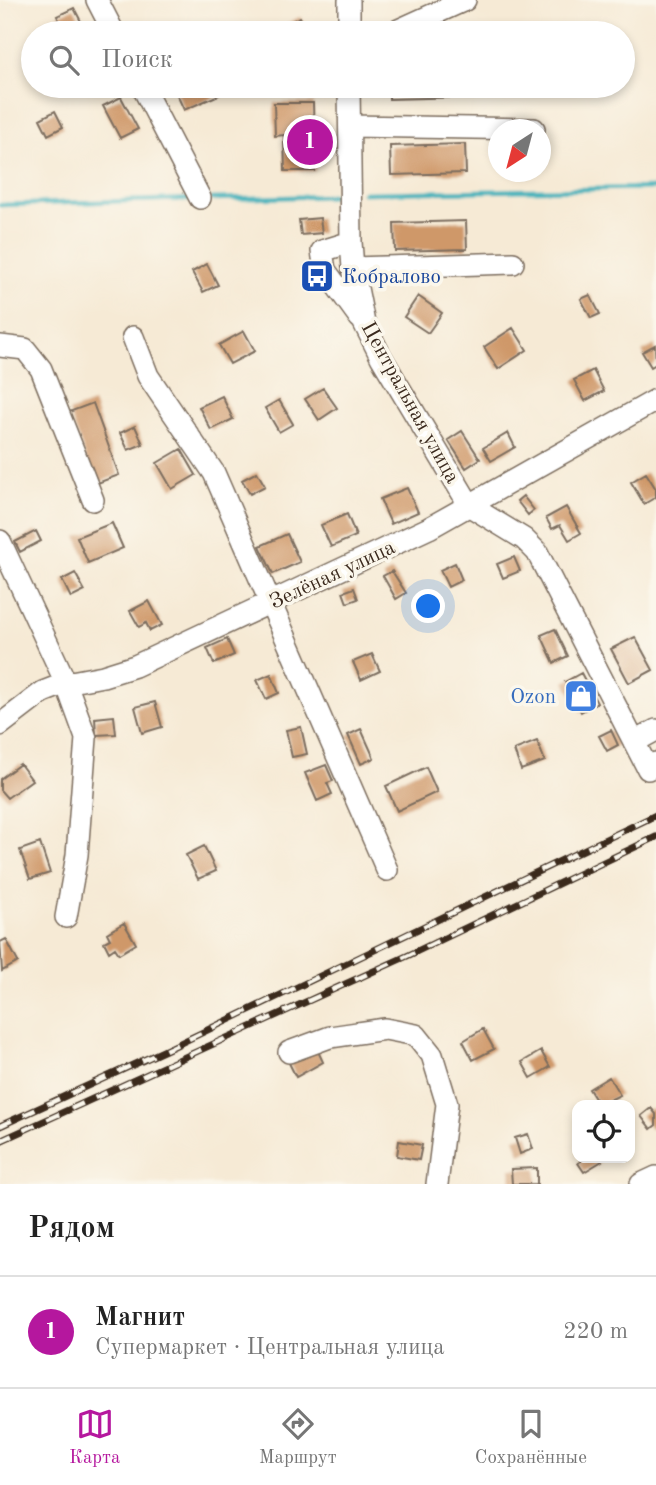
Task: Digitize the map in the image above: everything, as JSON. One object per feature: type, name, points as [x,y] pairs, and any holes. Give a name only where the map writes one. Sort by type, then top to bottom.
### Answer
[{"type":"street","points":[[97,0],[108,21]]},
{"type":"street","points":[[349,0],[349,21]]},
{"type":"street","points":[[419,21],[465,0]]},
{"type":"street","points":[[148,98],[200,198]]},
{"type":"street","name":"Центральная улица","points":[[349,98],[351,242],[353,268],[364,323],[381,357],[470,506]]},
{"type":"street","points":[[350,126],[488,128]]},
{"type":"street","points":[[351,242],[322,251],[326,270],[364,323]]},
{"type":"street","points":[[353,268],[513,262]]},
{"type":"street","points":[[133,337],[148,376],[214,473],[387,870]]},
{"type":"street","points":[[0,346],[24,349],[41,369],[93,500]]},
{"type":"street","name":"Зелёная улица","points":[[0,725],[43,692],[66,683],[135,666],[429,528],[656,400]]},
{"type":"street","points":[[470,506],[524,539],[537,552],[634,742],[652,766]]},
{"type":"street","points":[[0,541],[66,683],[86,738],[77,855],[66,917]]},
{"type":"street","points":[[634,742],[656,730]]},
{"type":"street","points":[[289,1052],[330,1037],[385,1029],[416,1035],[432,1055],[447,1104],[437,1184]]},
{"type":"street","points":[[641,1184],[656,1177]]},
{"type":"building","points":[[74,8],[81,21],[60,21],[57,16]]},
{"type":"building","points":[[122,98],[138,129],[120,138],[103,106]]},
{"type":"building","points":[[178,98],[212,98],[184,110]]},
{"type":"building","points":[[274,103],[313,103],[315,171],[285,171],[284,135],[275,136]]},
{"type":"building","points":[[55,111],[63,127],[48,135],[40,119]]},
{"type":"building","points":[[465,144],[466,173],[391,175],[390,146]]},
{"type":"building","points":[[320,218],[322,233],[301,235],[299,220]]},
{"type":"building","points":[[466,221],[467,249],[395,251],[394,223]]},
{"type":"building","points":[[207,264],[218,285],[203,292],[192,272]]},
{"type":"building","points":[[590,295],[600,314],[591,318],[581,299]]},
{"type":"building","points":[[418,296],[442,313],[428,333],[404,317]]},
{"type":"building","points":[[513,328],[527,350],[498,369],[484,347]]},
{"type":"building","points":[[244,331],[255,351],[230,364],[219,345]]},
{"type":"building","points":[[655,345],[656,364],[651,367],[642,352]]},
{"type":"building","points":[[593,370],[604,391],[585,401],[574,380]]},
{"type":"building","points":[[323,388],[337,408],[319,420],[305,399]]},
{"type":"building","points":[[222,396],[233,419],[211,430],[199,407]]},
{"type":"building","points":[[279,400],[293,424],[279,432],[265,408]]},
{"type":"building","points":[[93,403],[119,475],[95,484],[69,412]]},
{"type":"building","points":[[135,426],[143,444],[128,450],[120,433]]},
{"type":"building","points":[[462,431],[480,459],[466,468],[448,440]]},
{"type":"building","points":[[508,433],[515,447],[491,461],[483,448]]},
{"type":"building","points":[[181,449],[196,475],[172,489],[157,463]]},
{"type":"building","points":[[257,472],[265,486],[250,494],[242,480]]},
{"type":"building","points":[[646,473],[656,489],[656,497],[644,504],[631,482]]},
{"type":"building","points":[[407,488],[418,512],[391,524],[380,499]]},
{"type":"building","points":[[523,496],[534,510],[528,515],[517,501]]},
{"type":"building","points":[[566,507],[581,533],[569,540],[560,525],[552,529],[546,518]]},
{"type":"building","points":[[347,514],[356,536],[331,547],[321,525]]},
{"type":"building","points":[[112,523],[123,548],[88,563],[77,537]]},
{"type":"building","points":[[36,531],[41,541],[20,552],[15,542]]},
{"type":"building","points":[[287,534],[300,562],[273,574],[260,546]]},
{"type":"building","points":[[514,557],[520,571],[503,578],[497,564]]},
{"type":"building","points":[[455,563],[462,580],[448,587],[440,570]]},
{"type":"building","points":[[392,571],[406,593],[396,599],[383,576]]},
{"type":"building","points":[[75,573],[85,591],[71,598],[62,580]]},
{"type":"building","points":[[354,588],[358,599],[347,603],[343,592]]},
{"type":"building","points":[[149,601],[162,625],[150,631],[146,623],[139,627],[130,611]]},
{"type":"building","points":[[555,629],[568,656],[554,663],[541,635]]},
{"type":"building","points":[[635,637],[653,670],[629,683],[611,649]]},
{"type":"building","points":[[227,639],[234,655],[214,664],[207,648]]},
{"type":"building","points":[[372,654],[380,671],[361,680],[353,662]]},
{"type":"building","points":[[581,673],[597,703],[581,712],[565,682]]},
{"type":"building","points":[[271,674],[279,693],[266,699],[257,680]]},
{"type":"building","points":[[155,702],[162,727],[142,733],[135,707]]},
{"type":"building","points":[[114,716],[116,734],[96,735],[95,718]]},
{"type":"building","points":[[301,727],[307,754],[292,757],[286,730]]},
{"type":"building","points":[[361,729],[374,758],[361,764],[348,735]]},
{"type":"building","points":[[611,730],[618,745],[607,751],[599,736]]},
{"type":"building","points":[[537,741],[545,761],[521,770],[514,750]]},
{"type":"building","points":[[20,764],[32,780],[7,798],[0,790],[0,779]]},
{"type":"building","points":[[326,765],[333,781],[327,783],[332,794],[317,801],[305,773]]},
{"type":"building","points":[[426,767],[437,792],[397,811],[386,786]]},
{"type":"building","points":[[40,843],[50,873],[30,879],[20,850]]},
{"type":"building","points":[[204,846],[216,871],[198,879],[186,855]]},
{"type":"building","points":[[124,923],[136,944],[119,954],[115,948],[109,952],[104,942],[110,939],[107,933]]},
{"type":"building","points":[[6,939],[18,962],[2,971],[0,942]]},
{"type":"building","points":[[483,1029],[494,1049],[473,1060],[463,1041]]},
{"type":"building","points":[[316,1047],[323,1062],[296,1077],[288,1061]]},
{"type":"building","points":[[541,1051],[550,1067],[531,1078],[522,1062]]},
{"type":"building","points":[[609,1077],[620,1095],[610,1100],[596,1100],[589,1089]]},
{"type":"building","points":[[651,1108],[656,1114],[656,1125],[651,1129],[641,1116]]},
{"type":"building","points":[[528,1134],[533,1149],[520,1154],[515,1138]]},
{"type":"building","points":[[399,1141],[422,1145],[419,1160],[397,1156]]},
{"type":"building","points":[[578,1163],[599,1163],[584,1172]]},
{"type":"building","points":[[537,1168],[537,1184],[512,1184],[511,1169]]},
{"type":"waterway","points":[[363,193],[656,188]]},
{"type":"waterway","points":[[212,199],[333,196]]},
{"type":"waterway","points":[[0,205],[190,199]]},
{"type":"railway","points":[[0,1126],[172,1047],[656,815]]},
{"type":"railway","points":[[0,1141],[407,956],[656,837]]},
{"type":"place","name":"Магнит","points":[[310,142]]},
{"type":"place","name":"Кобралово","points":[[317,276]]},
{"type":"place","name":"Ozon","points":[[581,696]]}]
